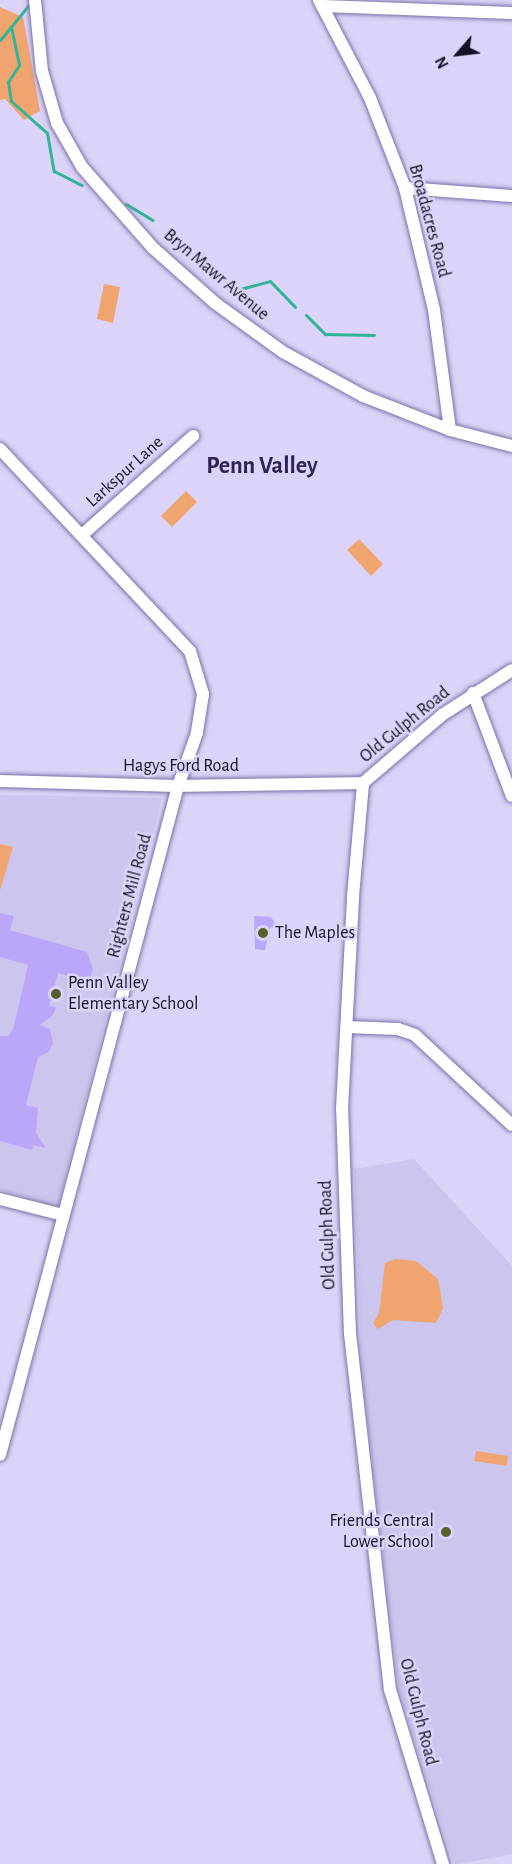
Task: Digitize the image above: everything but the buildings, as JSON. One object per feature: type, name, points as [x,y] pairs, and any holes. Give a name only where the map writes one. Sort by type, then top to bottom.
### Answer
[{"type":"street","points":[[320,3],[512,13]]},
{"type":"street","name":"Broadacres Road","points":[[320,3],[370,98],[405,188],[434,310],[450,430]]},
{"type":"street","name":"Bryn Mawr Avenue","points":[[36,5],[42,71],[57,123],[82,167],[153,248],[215,303],[283,352],[363,396],[450,430],[512,446]]},
{"type":"street","points":[[405,188],[512,196]]},
{"type":"street","name":"Larkspur Lane","points":[[82,535],[193,436]]},
{"type":"street","name":"Righters Mill Road","points":[[0,449],[191,654],[203,694],[202,709],[178,786],[0,1455]]},
{"type":"street","name":"Old Gulph Road","points":[[443,1864],[390,1690],[379,1621],[350,1334],[342,1109],[363,783],[473,693],[512,670]]},
{"type":"street","points":[[473,693],[512,796]]},
{"type":"street","name":"Hagys Ford Road","points":[[0,781],[178,786],[363,783]]},
{"type":"street","points":[[347,1027],[398,1029],[415,1035],[512,1125]]},
{"type":"street","points":[[0,1199],[63,1215]]},
{"type":"shaded area","points":[[0,7],[23,17],[40,111],[24,120],[5,99],[0,100]]},
{"type":"shaded area","points":[[104,284],[120,287],[113,323],[97,319]]},
{"type":"shaded area","points":[[186,491],[197,502],[172,527],[161,516]]},
{"type":"shaded area","points":[[359,539],[383,564],[371,576],[347,550]]},
{"type":"shaded area","name":"Penn Valley Elementary School","points":[[0,795],[162,798],[58,1207],[0,1190]]},
{"type":"shaded area","points":[[0,844],[13,847],[0,890]]},
{"type":"shaded area","name":"Friends Central Lower School","points":[[414,1159],[512,1266],[512,1854],[459,1864],[454,1864],[399,1689],[362,1374],[354,1169]]},
{"type":"shaded area","points":[[395,1259],[416,1261],[438,1279],[443,1308],[436,1323],[393,1320],[378,1329],[373,1323],[379,1313],[385,1263]]},
{"type":"shaded area","points":[[476,1451],[508,1456],[507,1466],[474,1461]]},
{"type":"waterway","points":[[0,40],[33,0]]},
{"type":"waterway","points":[[11,27],[19,65],[8,82],[11,101],[47,133],[54,171],[82,185]]},
{"type":"waterway","points":[[126,204],[153,220]]},
{"type":"waterway","points":[[229,292],[270,281],[295,307]]},
{"type":"waterway","points":[[306,315],[325,334],[374,335]]},
{"type":"place","name":"The Maples","points":[[263,933]]},
{"type":"place","name":"Penn Valley Elementary School","points":[[56,994]]},
{"type":"place","name":"Friends Central Lower School","points":[[446,1532]]},
{"type":"district","name":"Penn Valley","points":[[262,467]]}]
